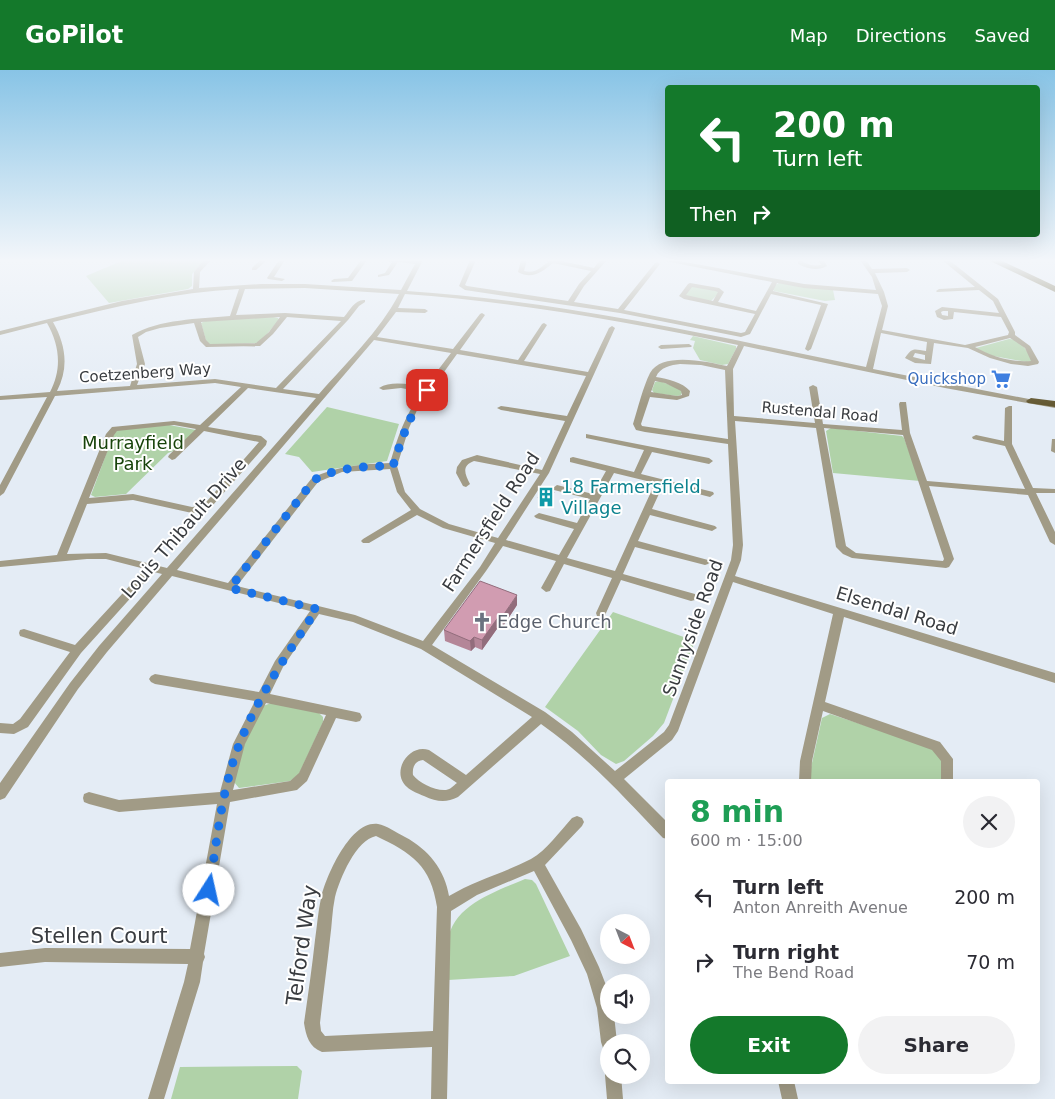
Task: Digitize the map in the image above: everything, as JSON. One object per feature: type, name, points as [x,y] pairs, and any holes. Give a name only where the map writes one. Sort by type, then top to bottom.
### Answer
[{"type":"main road","points":[[1031,401],[1055,405]]},
{"type":"street","points":[[0,333],[102,308]]},
{"type":"street","points":[[232,318],[236,308]]},
{"type":"street","points":[[278,390],[348,318],[354,308]]},
{"type":"street","points":[[546,308],[618,318],[742,340]]},
{"type":"street","points":[[599,308],[620,311],[869,370],[1055,411]]},
{"type":"street","points":[[740,308],[759,312]]},
{"type":"street","name":"Sunnyside Road","points":[[615,779],[668,736],[674,727],[730,578],[738,550],[728,377],[729,369],[742,340],[748,333],[761,308]]},
{"type":"street","points":[[808,349],[823,308]]},
{"type":"street","points":[[869,370],[885,308]]},
{"type":"street","points":[[1000,308],[1012,332],[1011,336]]},
{"type":"street","points":[[394,310],[425,312]]},
{"type":"street","name":"Louis Thibault Drive","points":[[0,794],[74,686],[103,649],[322,398],[394,310]]},
{"type":"street","points":[[951,310],[1004,316]]},
{"type":"street","points":[[197,320],[199,330],[206,345],[249,346],[262,343],[285,315]]},
{"type":"street","points":[[133,387],[141,364],[134,335],[142,331],[197,320],[285,315],[348,318]]},
{"type":"street","points":[[482,316],[414,408],[405,428],[393,466],[401,492],[417,511],[446,526],[691,597]]},
{"type":"street","points":[[0,493],[60,379],[62,370],[59,340],[49,321]]},
{"type":"street","points":[[520,362],[544,325]]},
{"type":"street","name":"Farmersfield Road","points":[[425,646],[483,569],[545,474],[612,328]]},
{"type":"street","points":[[879,331],[960,347],[1011,336],[1028,346],[1035,362],[1025,363],[989,356],[970,346]]},
{"type":"street","points":[[373,338],[590,374]]},
{"type":"street","points":[[929,354],[931,341]]},
{"type":"street","points":[[661,347],[691,344],[698,362]]},
{"type":"street","points":[[729,369],[698,362],[662,366],[654,372],[637,424],[641,429],[690,438],[731,442]]},
{"type":"street","points":[[647,394],[677,398],[683,397],[686,391],[667,381],[652,378]]},
{"type":"street","name":"Coetzenberg Way","points":[[0,398],[216,381],[322,398]]},
{"type":"street","points":[[172,457],[247,385]]},
{"type":"street","points":[[383,388],[401,386],[427,390]]},
{"type":"street","points":[[945,386],[1031,401]]},
{"type":"street","points":[[813,388],[821,426],[840,547],[855,556],[941,566],[948,564],[950,559],[906,434],[903,404]]},
{"type":"street","points":[[501,408],[570,419]]},
{"type":"street","points":[[1009,408],[1008,444],[1055,542]]},
{"type":"street","name":"Rustendal Road","points":[[731,418],[906,434]]},
{"type":"street","points":[[61,558],[110,434],[115,429],[174,423],[258,438],[263,442],[210,503],[202,508],[192,510],[133,497],[84,501]]},
{"type":"street","points":[[589,436],[709,461]]},
{"type":"street","points":[[976,437],[1008,444]]},
{"type":"street","points":[[1055,441],[1055,451]]},
{"type":"street","points":[[636,476],[649,449]]},
{"type":"street","points":[[466,484],[460,470],[463,463],[473,458],[483,458],[545,474]]},
{"type":"street","points":[[573,460],[710,494]]},
{"type":"street","points":[[230,588],[314,480],[344,470],[393,466]]},
{"type":"street","points":[[546,588],[611,470]]},
{"type":"street","points":[[0,476],[10,475]]},
{"type":"street","points":[[602,613],[616,576],[660,482]]},
{"type":"street","points":[[923,483],[1031,492],[1036,490],[1054,491]]},
{"type":"street","points":[[557,488],[596,498]]},
{"type":"street","points":[[366,541],[417,511]]},
{"type":"street","points":[[647,511],[712,528]]},
{"type":"street","points":[[539,516],[580,527]]},
{"type":"street","points":[[632,543],[705,562]]},
{"type":"street","points":[[0,564],[106,556],[355,619],[425,646],[541,716],[568,736],[615,779],[665,830]]},
{"type":"street","points":[[0,728],[14,729],[26,720],[77,650],[153,567]]},
{"type":"street","name":"Elsendal Road","points":[[730,578],[1055,678]]},
{"type":"street","points":[[156,1099],[198,957],[225,797],[240,744],[279,664],[317,609]]},
{"type":"street","points":[[805,779],[806,761],[838,611]]},
{"type":"street","points":[[24,633],[77,650]]},
{"type":"street","points":[[155,679],[262,697],[356,717]]},
{"type":"street","points":[[819,705],[936,746],[947,759],[946,779]]},
{"type":"street","points":[[89,798],[119,806],[225,797],[286,788],[299,782],[333,712]]},
{"type":"street","points":[[466,782],[541,716]]},
{"type":"street","points":[[439,1099],[444,907],[472,890],[537,863],[549,853],[577,822]]},
{"type":"street","name":"Telford Way","points":[[440,1039],[322,1044],[314,1035],[312,1023],[328,898],[336,873],[362,835],[371,830],[377,830],[423,857],[438,879],[444,907]]},
{"type":"street","points":[[537,863],[588,960],[598,983],[605,1008],[608,1034]]},
{"type":"street","name":"Stellen Court","points":[[0,960],[44,955],[198,957]]},
{"type":"street","points":[[614,1084],[616,1099]]},
{"type":"street","points":[[787,1084],[790,1099]]},
{"type":"green space","points":[[273,317],[279,320],[261,341],[256,343],[207,344],[201,323],[205,321]]},
{"type":"green space","points":[[693,336],[736,346],[736,349],[728,364],[722,365],[700,360],[693,348],[695,341],[690,340]]},
{"type":"green space","points":[[1009,339],[1021,344],[1032,361],[1027,362],[988,355],[976,348]]},
{"type":"green space","points":[[660,381],[680,389],[681,395],[654,393],[652,390],[655,382]]},
{"type":"green space","points":[[327,407],[399,424],[387,461],[312,472],[299,457],[285,454]]},
{"type":"green space","name":"Murrayfield Park","points":[[169,425],[196,430],[176,450],[168,453],[126,494],[95,497],[91,495],[114,433],[118,430]]},
{"type":"green space","points":[[831,428],[902,436],[920,481],[833,473],[826,431]]},
{"type":"green space","points":[[613,612],[695,641],[664,723],[653,736],[624,761],[616,764],[601,755],[578,731],[545,707]]},
{"type":"green space","points":[[271,703],[319,713],[323,717],[323,722],[299,774],[290,781],[239,788],[234,782],[244,745],[263,706]]},
{"type":"green space","points":[[830,714],[931,747],[942,761],[941,779],[811,779],[810,772],[822,718]]},
{"type":"green space","points":[[525,879],[532,880],[536,884],[570,956],[514,976],[448,980],[448,941],[451,928],[458,918],[467,909],[489,894]]},
{"type":"green space","points":[[297,1066],[302,1071],[298,1099],[171,1099],[180,1067]]},
{"type":"building","name":"18 Farmersfield Village","points":[[544,489],[554,492],[549,501],[538,498]]},
{"type":"building","name":"Edge Church","points":[[480,581],[517,595],[502,617],[499,616],[482,640],[474,637],[470,641],[444,630]]},
{"type":"place","name":"Quickshop","points":[[1001,379]]},
{"type":"place","name":"18 Farmersfield Village","points":[[546,497]]},
{"type":"place","name":"Edge Church","points":[[482,622]]},
{"type":"route","points":[[209,890],[222,810],[233,763],[240,744],[279,664],[317,609],[230,588],[314,480],[329,474],[353,469],[393,466],[405,428],[414,408],[427,390]]}]
